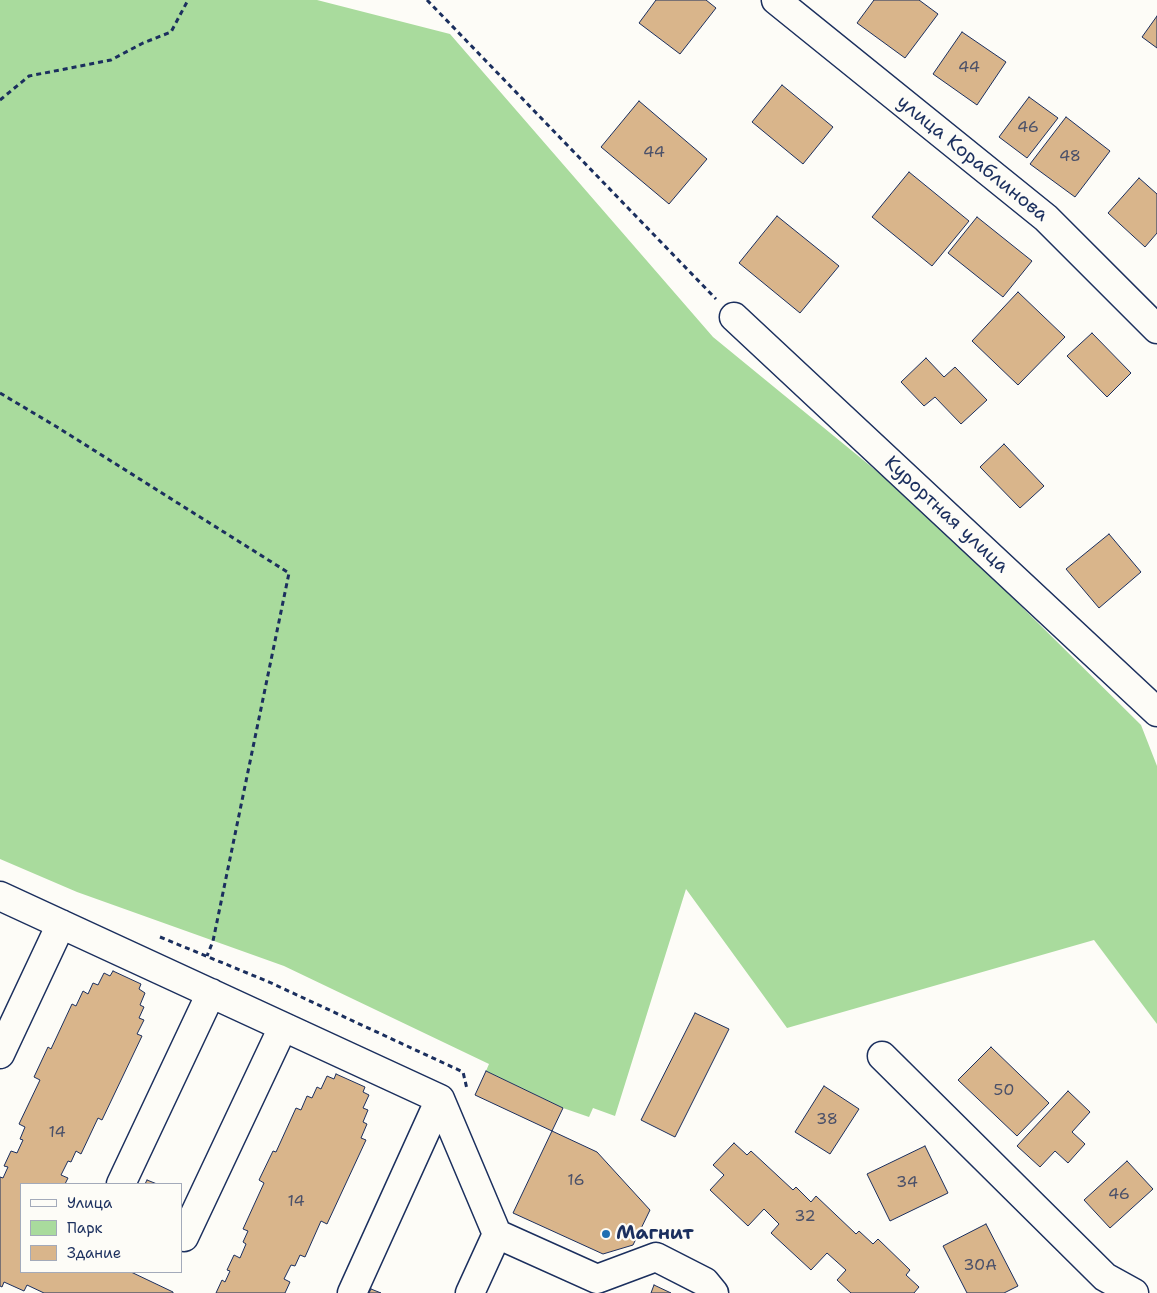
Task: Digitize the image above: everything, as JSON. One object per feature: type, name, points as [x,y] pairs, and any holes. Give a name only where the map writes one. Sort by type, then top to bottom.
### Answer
[{"type":"street","name":"улица Кораблинова","points":[[776,0],[1046,218],[1157,328]]},
{"type":"street","name":"Курортная улица","points":[[734,317],[1157,712]]},
{"type":"street","points":[[0,896],[440,1099],[497,1234],[594,1286],[656,1257],[705,1282],[714,1293]]},
{"type":"street","points":[[0,1054],[61,924]]},
{"type":"street","points":[[121,1183],[211,993]]},
{"type":"street","points":[[182,1236],[184,1237],[283,1027]]},
{"type":"street","points":[[882,1056],[1105,1277],[1134,1293]]},
{"type":"street","points":[[352,1293],[440,1099]]},
{"type":"street","points":[[470,1293],[497,1234]]},
{"type":"path","points":[[0,100],[29,76],[111,60],[143,43],[171,32],[188,0]]},
{"type":"path","points":[[427,0],[734,317]]},
{"type":"path","points":[[0,393],[289,573],[213,941],[207,956]]},
{"type":"path","points":[[154,935],[270,982],[462,1072],[467,1091]]},
{"type":"green space","points":[[0,0],[317,0],[450,34],[713,337],[923,509],[1141,725],[1157,766],[1157,1024],[1094,940],[787,1028],[686,889],[615,1116],[593,1108],[589,1117],[563,1108],[486,1071],[489,1064],[284,966],[77,892],[0,859]]},
{"type":"building","points":[[656,0],[706,0],[716,8],[680,54],[639,23]]},
{"type":"building","points":[[874,0],[919,0],[938,14],[905,58],[857,23]]},
{"type":"building","points":[[1157,16],[1157,48],[1142,37]]},
{"type":"building","points":[[962,32],[1006,62],[977,105],[933,74]]},
{"type":"building","points":[[782,85],[833,127],[803,164],[752,122]]},
{"type":"building","points":[[1029,97],[1058,118],[1027,158],[999,137]]},
{"type":"building","points":[[639,101],[707,159],[669,204],[601,147]]},
{"type":"building","points":[[1066,117],[1110,151],[1075,197],[1030,164]]},
{"type":"building","points":[[909,172],[969,221],[932,266],[872,217]]},
{"type":"building","points":[[1139,178],[1157,194],[1157,233],[1145,247],[1108,213]]},
{"type":"building","points":[[777,216],[839,266],[800,313],[739,263]]},
{"type":"building","points":[[977,217],[1032,261],[1003,297],[948,253]]},
{"type":"building","points":[[1018,292],[1065,337],[1018,385],[972,341]]},
{"type":"building","points":[[1092,333],[1131,373],[1107,397],[1067,356]]},
{"type":"building","points":[[926,358],[944,377],[955,367],[987,400],[961,424],[935,397],[924,406],[901,382]]},
{"type":"building","points":[[1004,444],[1044,486],[1020,508],[980,467]]},
{"type":"building","points":[[1109,534],[1141,572],[1099,608],[1066,569]]},
{"type":"building","points":[[113,971],[141,984],[139,989],[145,993],[140,1005],[144,1007],[139,1018],[144,1020],[137,1034],[142,1036],[102,1120],[98,1118],[81,1154],[76,1151],[71,1162],[68,1161],[61,1175],[68,1178],[66,1183],[20,1183],[20,1273],[133,1273],[173,1293],[44,1293],[27,1285],[24,1291],[4,1282],[2,1287],[0,1286],[0,1177],[3,1178],[8,1167],[4,1166],[11,1151],[17,1153],[23,1140],[20,1139],[25,1127],[19,1124],[40,1080],[34,1077],[48,1047],[51,1049],[72,1004],[76,1006],[83,991],[88,994],[93,983],[98,985],[104,973],[110,976]]},
{"type":"building","points":[[695,1013],[729,1029],[675,1137],[641,1120]]},
{"type":"building","points":[[991,1047],[1049,1103],[1017,1136],[958,1080]]},
{"type":"building","points":[[486,1071],[563,1108],[552,1131],[475,1095]]},
{"type":"building","points":[[336,1074],[365,1087],[363,1092],[369,1095],[363,1108],[368,1110],[363,1122],[367,1124],[361,1138],[366,1140],[327,1224],[321,1221],[305,1257],[300,1255],[295,1266],[291,1265],[284,1279],[290,1282],[285,1293],[216,1293],[222,1280],[225,1282],[230,1271],[227,1270],[234,1255],[240,1258],[246,1244],[243,1242],[248,1231],[243,1229],[264,1183],[259,1180],[273,1151],[276,1152],[296,1108],[301,1110],[307,1096],[312,1098],[317,1087],[321,1089],[327,1076],[334,1079]]},
{"type":"building","points":[[824,1086],[859,1109],[830,1154],[795,1132]]},
{"type":"building","points":[[1068,1091],[1090,1112],[1072,1132],[1085,1144],[1068,1163],[1055,1151],[1040,1167],[1017,1146]]},
{"type":"building","points":[[552,1131],[597,1152],[650,1210],[633,1245],[603,1254],[513,1213]]},
{"type":"building","points":[[734,1143],[747,1155],[751,1151],[793,1190],[796,1187],[811,1202],[816,1196],[856,1234],[859,1231],[873,1244],[878,1239],[910,1270],[906,1275],[919,1287],[914,1293],[851,1293],[837,1280],[846,1270],[827,1253],[811,1270],[771,1233],[779,1224],[764,1209],[748,1226],[710,1190],[724,1175],[713,1165]]},
{"type":"building","points":[[925,1146],[948,1193],[890,1221],[867,1174]]},
{"type":"building","points":[[1127,1161],[1153,1189],[1110,1228],[1084,1200]]},
{"type":"building","points":[[986,1224],[1018,1286],[1004,1293],[967,1293],[943,1246]]},
{"type":"building","points":[[654,1285],[671,1293],[651,1293]]},
{"type":"building","points":[[371,1289],[381,1293],[369,1293]]},
{"type":"place","name":"Магнит","points":[[606,1234]]}]
